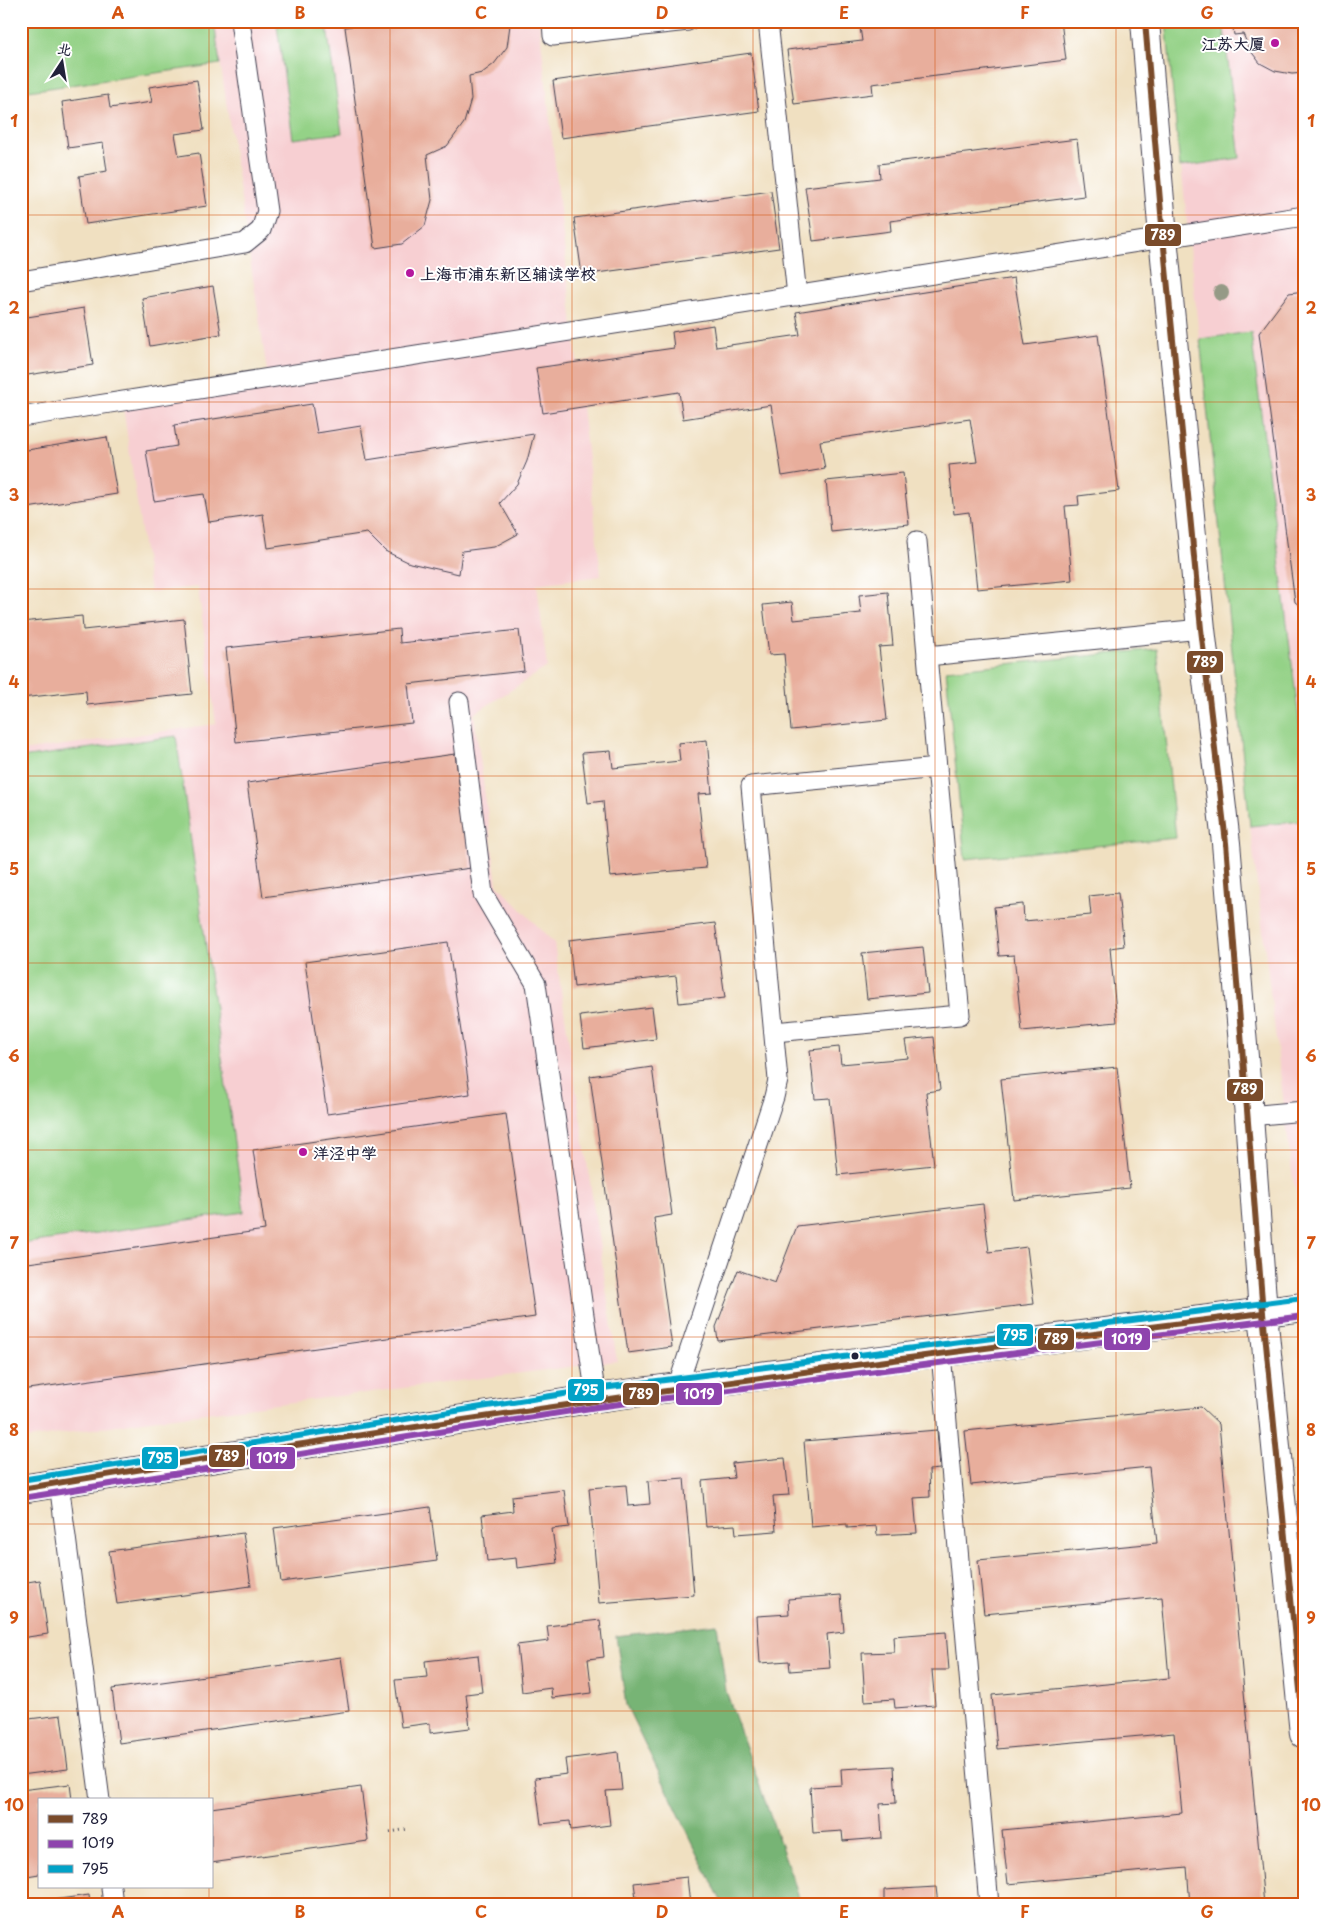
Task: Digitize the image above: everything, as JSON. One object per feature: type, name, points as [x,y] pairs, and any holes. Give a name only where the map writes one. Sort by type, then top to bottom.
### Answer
[{"type":"street","points":[[1145,21],[1163,237],[1201,629],[1226,843],[1249,1116],[1263,1314],[1304,1734]]},
{"type":"street","points":[[21,1489],[596,1398],[941,1353],[1263,1314],[1304,1307]]},
{"type":"lane","points":[[21,281],[245,243],[262,230],[267,211],[240,21]]},
{"type":"lane","points":[[552,21],[553,36],[688,21]]},
{"type":"lane","points":[[768,21],[797,296]]},
{"type":"lane","points":[[21,417],[1304,216]]},
{"type":"lane","points":[[774,1032],[960,1015],[917,541]]},
{"type":"lane","points":[[928,656],[1201,629]]},
{"type":"lane","points":[[459,702],[483,894],[536,984],[596,1398]]},
{"type":"lane","points":[[676,1388],[774,1097],[778,1080],[751,786],[938,768]]},
{"type":"lane","points":[[1249,1116],[1304,1110]]},
{"type":"lane","points":[[941,1353],[989,1905]]},
{"type":"lane","points":[[59,1483],[100,1798]]},
{"type":"lane","points":[[111,1888],[113,1905]]},
{"type":"path","points":[[390,1832],[408,1829]]},
{"type":"shaded area","name":"洋泾中学","points":[[214,21],[539,21],[601,576],[537,584],[547,667],[474,714],[497,884],[554,943],[617,1361],[143,1421],[21,1440],[21,751],[216,724],[198,587],[150,592],[122,400],[268,378]]},
{"type":"shaded area","points":[[1166,21],[1304,21],[1304,1223],[1293,1180],[1250,826]]},
{"type":"green space","points":[[21,21],[214,21],[220,64],[21,92]]},
{"type":"green space","points":[[308,21],[326,21],[342,133],[293,139],[277,26]]},
{"type":"green space","points":[[1166,21],[1223,21],[1240,158],[1180,167]]},
{"type":"green space","points":[[1251,332],[1304,761],[1304,821],[1250,826],[1200,339]]},
{"type":"green space","points":[[1157,649],[1176,838],[965,859],[946,670]]},
{"type":"green space","points":[[176,736],[244,1212],[21,1244],[21,758]]},
{"type":"green space","points":[[717,1624],[726,1691],[802,1905],[723,1905],[626,1705],[616,1636]]},
{"type":"building","points":[[387,21],[510,21],[510,25],[507,47],[494,64],[482,73],[469,76],[471,99],[464,123],[447,146],[427,155],[432,200],[425,226],[402,244],[375,248],[345,27]]},
{"type":"building","points":[[909,21],[1061,21],[1066,60],[872,84],[873,94],[794,104],[787,50],[862,41],[860,27]]},
{"type":"building","name":"江苏大厦","points":[[1232,21],[1304,21],[1304,73],[1292,74],[1275,71],[1260,63],[1250,50],[1243,34],[1234,35]]},
{"type":"building","points":[[751,53],[759,111],[561,138],[553,81]]},
{"type":"building","points":[[197,80],[204,130],[175,134],[179,156],[199,153],[207,206],[86,224],[79,176],[107,171],[103,143],[68,148],[62,102],[108,95],[110,108],[152,102],[149,87]]},
{"type":"building","points":[[1077,139],[1084,196],[890,221],[891,231],[813,241],[805,187],[880,178],[879,164]]},
{"type":"building","points":[[771,191],[779,248],[582,275],[574,218]]},
{"type":"building","points":[[1014,278],[1025,345],[1098,335],[1119,491],[1078,496],[1079,505],[1065,506],[1072,580],[977,589],[969,512],[954,514],[949,465],[977,462],[970,419],[820,441],[825,469],[782,476],[771,405],[683,419],[679,392],[543,413],[536,368],[674,348],[672,332],[713,325],[716,347],[800,335],[796,312]]},
{"type":"building","points":[[213,286],[221,334],[150,346],[142,298]]},
{"type":"building","points":[[1304,291],[1304,609],[1295,602],[1259,333],[1289,293]]},
{"type":"building","points":[[84,308],[93,365],[21,376],[21,318]]},
{"type":"building","points":[[312,404],[317,433],[361,426],[367,460],[534,434],[527,461],[517,484],[500,503],[518,534],[494,547],[462,551],[459,574],[410,563],[385,551],[367,533],[268,548],[263,514],[209,522],[204,494],[154,501],[146,451],[177,446],[174,425]]},
{"type":"building","points":[[107,437],[117,494],[21,509],[21,451]]},
{"type":"building","points":[[903,473],[909,524],[831,532],[826,481]]},
{"type":"building","points":[[888,592],[893,646],[879,647],[887,720],[791,730],[784,654],[769,655],[763,605],[792,602],[794,620],[861,613],[859,595]]},
{"type":"building","points":[[82,616],[83,630],[184,619],[192,694],[87,705],[86,691],[21,698],[21,622]]},
{"type":"building","points":[[399,629],[400,643],[519,630],[524,671],[408,684],[412,723],[236,742],[226,648]]},
{"type":"building","points":[[707,740],[712,793],[698,794],[706,868],[610,877],[603,801],[588,803],[582,753],[611,751],[613,768],[680,761],[678,743]]},
{"type":"building","points":[[455,754],[471,868],[263,897],[247,783]]},
{"type":"building","points":[[1118,893],[1124,946],[1110,948],[1117,1022],[1022,1031],[1014,955],[999,956],[994,907],[1023,904],[1024,921],[1091,915],[1089,896]]},
{"type":"building","points":[[715,923],[725,998],[679,1003],[676,976],[574,987],[569,940]]},
{"type":"building","points":[[448,942],[470,1094],[327,1114],[305,962]]},
{"type":"building","points":[[923,947],[928,993],[867,999],[862,953]]},
{"type":"building","points":[[652,1007],[656,1039],[584,1048],[580,1016]]},
{"type":"building","points":[[934,1037],[940,1090],[926,1092],[934,1165],[838,1175],[830,1098],[815,1099],[810,1050],[839,1047],[841,1064],[908,1058],[905,1040]]},
{"type":"building","points":[[652,1067],[672,1215],[654,1218],[672,1347],[628,1353],[590,1076]]},
{"type":"building","points":[[1117,1067],[1130,1188],[1014,1200],[1001,1079]]},
{"type":"building","points":[[506,1114],[535,1317],[21,1390],[21,1264],[265,1230],[253,1150]]},
{"type":"building","points":[[983,1204],[989,1252],[1027,1247],[1034,1304],[718,1341],[716,1327],[738,1270],[775,1283],[797,1226]]},
{"type":"building","points":[[1201,1407],[1219,1424],[1264,1905],[1190,1905],[1187,1867],[1008,1884],[1002,1830],[1182,1813],[1174,1733],[997,1749],[992,1695],[1169,1678],[1162,1597],[984,1614],[978,1560],[1157,1543],[1149,1467],[971,1485],[965,1431]]},
{"type":"building","points":[[937,1430],[940,1469],[929,1470],[930,1497],[914,1498],[917,1533],[877,1535],[876,1526],[847,1528],[847,1524],[811,1527],[804,1441]]},
{"type":"building","points":[[785,1458],[789,1495],[773,1496],[776,1531],[736,1534],[735,1525],[706,1527],[702,1481],[734,1478],[732,1463]]},
{"type":"building","points":[[684,1478],[694,1595],[599,1603],[589,1488],[626,1485],[628,1506],[650,1504],[648,1481]]},
{"type":"building","points":[[564,1490],[569,1527],[552,1529],[557,1563],[517,1568],[516,1558],[487,1561],[482,1515],[513,1511],[512,1496]]},
{"type":"building","points":[[430,1507],[437,1561],[281,1582],[274,1528]]},
{"type":"building","points":[[243,1533],[251,1586],[117,1604],[109,1551]]},
{"type":"building","points":[[40,1580],[48,1634],[21,1638],[21,1583]]},
{"type":"building","points":[[841,1595],[844,1632],[827,1634],[830,1668],[790,1671],[789,1661],[760,1663],[757,1616],[789,1614],[788,1599]]},
{"type":"building","points":[[600,1620],[604,1657],[588,1659],[592,1693],[552,1698],[551,1688],[522,1692],[517,1645],[549,1641],[547,1626]]},
{"type":"building","points":[[946,1632],[949,1670],[932,1670],[935,1705],[895,1708],[894,1699],[865,1701],[862,1653],[894,1652],[893,1636]]},
{"type":"building","points":[[478,1655],[482,1692],[466,1694],[470,1728],[430,1733],[430,1723],[401,1727],[395,1680],[427,1677],[425,1661]]},
{"type":"building","points":[[341,1657],[349,1711],[119,1743],[112,1689]]},
{"type":"building","points":[[61,1715],[68,1769],[21,1775],[21,1720]]},
{"type":"building","points":[[618,1752],[622,1790],[606,1791],[610,1825],[571,1830],[570,1821],[541,1824],[535,1778],[567,1774],[565,1759]]},
{"type":"building","points":[[894,1766],[896,1803],[880,1804],[882,1838],[843,1841],[842,1831],[813,1833],[810,1787],[842,1785],[841,1769]]},
{"type":"building","points":[[70,1784],[72,1798],[38,1798],[38,1874],[21,1877],[21,1790]]},
{"type":"building","points":[[361,1787],[368,1841],[212,1863],[212,1808]]},
{"type":"building","points":[[687,1877],[690,1905],[604,1905],[604,1902],[636,1898],[634,1883]]},
{"type":"building","points":[[936,1887],[938,1905],[884,1905],[884,1890]]},
{"type":"building","points":[[89,1895],[90,1905],[22,1905],[22,1904]]},
{"type":"transit line","name":"789","points":[[1145,21],[1163,237],[1201,629],[1226,843],[1263,1313],[1304,1731]]},
{"type":"transit line","name":"795","points":[[21,1480],[595,1389],[1303,1298]]},
{"type":"transit line","name":"789","points":[[21,1489],[486,1416],[641,1394],[1263,1313]]},
{"type":"transit line","name":"1019","points":[[22,1498],[597,1407],[1304,1316]]},
{"type":"place","name":"江苏大厦","points":[[1275,43]]},
{"type":"place","name":"上海市浦东新区辅读学校","points":[[410,273]]},
{"type":"place","name":"洋泾中学","points":[[303,1152]]}]
